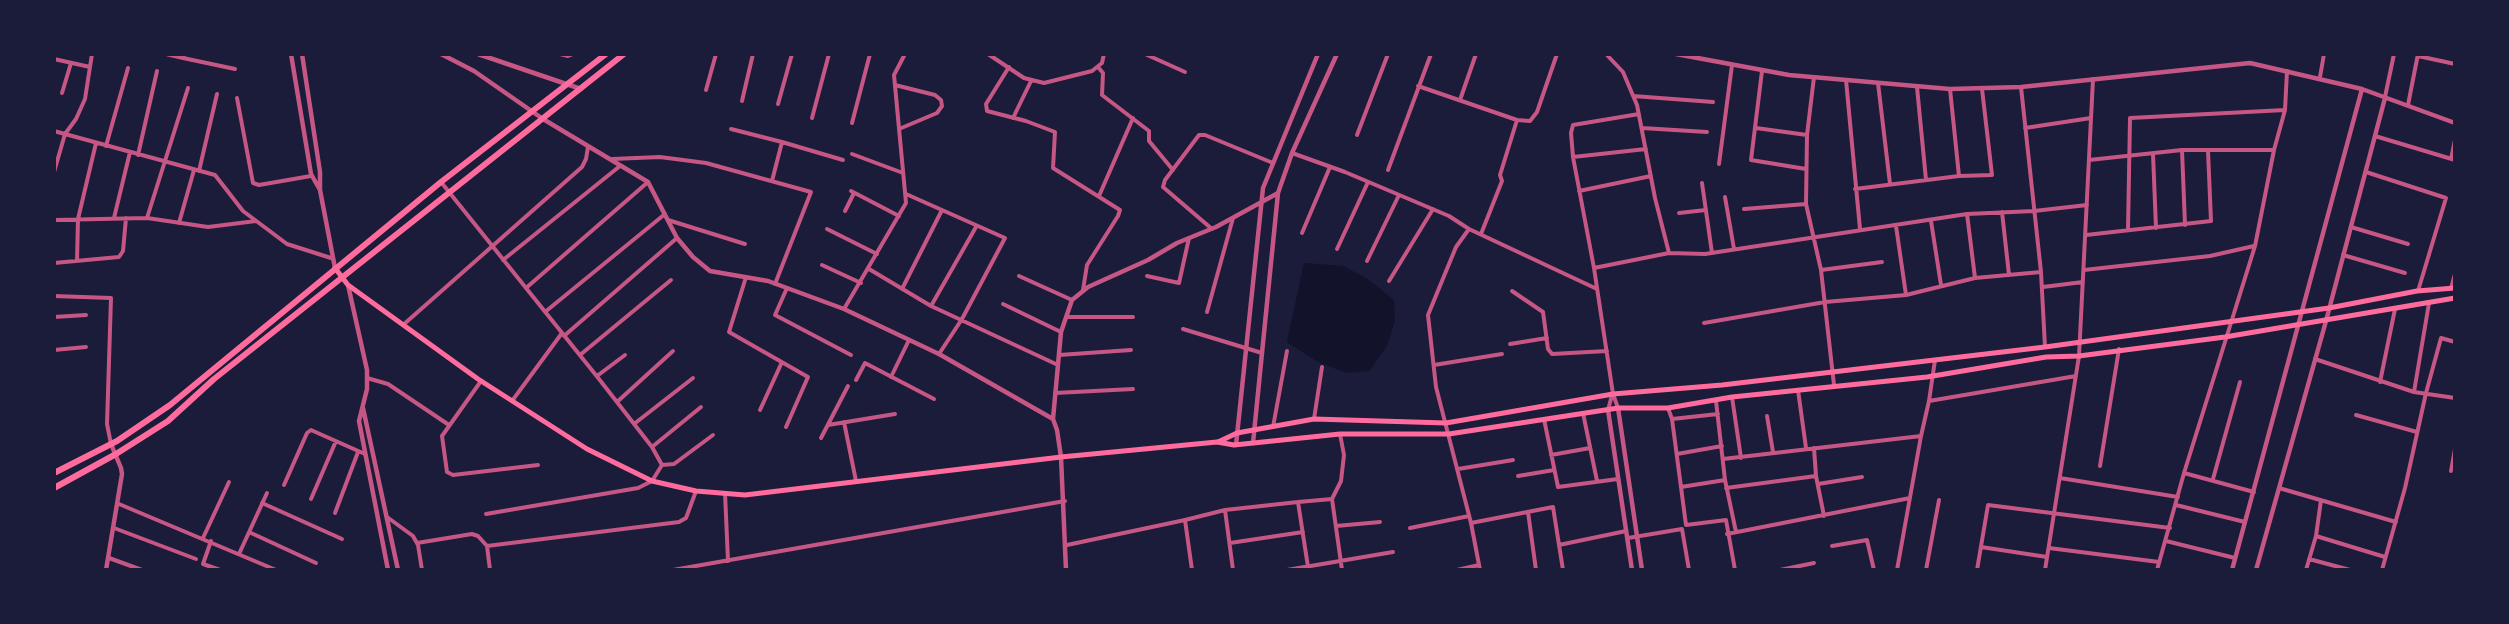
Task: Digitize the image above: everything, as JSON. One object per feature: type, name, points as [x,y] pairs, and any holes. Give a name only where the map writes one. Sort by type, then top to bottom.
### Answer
[{"type":"main road","points":[[54,473],[111,444],[170,405],[441,182],[606,54]]},
{"type":"main road","points":[[54,488],[116,454],[168,421],[214,379],[624,54]]},
{"type":"main road","points":[[335,268],[348,285],[403,325],[481,381],[587,449],[652,481],[696,491],[745,495],[1062,457],[1217,442],[1236,445],[1340,434],[1449,434],[1618,408],[1668,408],[1716,401],[1732,396],[1933,376],[2046,357],[2079,356],[2226,337],[2455,298]]},
{"type":"main road","points":[[1217,442],[1237,433],[1314,419],[1446,423],[1613,394],[1722,385],[2045,347],[2302,312],[2418,291],[2453,288]]},
{"type":"street","points":[[54,172],[65,134],[76,119],[85,99],[92,54]]},
{"type":"street","points":[[166,54],[236,69]]},
{"type":"street","points":[[291,54],[311,176],[320,190]]},
{"type":"street","points":[[302,54],[320,172],[320,190],[335,268]]},
{"type":"street","points":[[441,54],[474,71],[543,120],[648,182],[676,238],[710,271],[775,284],[844,309],[939,354],[1053,419]]},
{"type":"street","points":[[478,54],[569,83],[581,89]]},
{"type":"street","points":[[560,54],[568,56],[573,54]]},
{"type":"street","points":[[706,90],[716,54]]},
{"type":"street","points":[[742,100],[753,54]]},
{"type":"street","points":[[778,104],[792,54]]},
{"type":"street","points":[[812,118],[829,54]]},
{"type":"street","points":[[852,123],[870,54]]},
{"type":"street","points":[[844,309],[906,203],[894,75],[904,54]]},
{"type":"street","points":[[988,54],[1031,80],[1050,82],[1092,71],[1098,67],[1104,54]]},
{"type":"street","points":[[1145,54],[1185,72]]},
{"type":"street","points":[[1236,445],[1263,188],[1318,54]]},
{"type":"street","points":[[1253,443],[1278,193],[1292,153],[1337,54]]},
{"type":"street","points":[[1357,135],[1387,54]]},
{"type":"street","points":[[1388,170],[1431,54]]},
{"type":"street","points":[[1460,100],[1476,54]]},
{"type":"street","points":[[1418,86],[1517,120],[1530,121],[1537,112],[1557,54]]},
{"type":"street","points":[[1606,54],[1623,72],[1639,114],[1669,253]]},
{"type":"street","points":[[1676,54],[1762,71],[1950,89],[2021,87],[2250,63],[2320,77],[2362,89],[2455,123]]},
{"type":"street","points":[[2320,77],[2324,54]]},
{"type":"street","points":[[2256,570],[2366,172],[2394,54]]},
{"type":"street","points":[[2408,105],[2418,55],[2455,64]]},
{"type":"street","points":[[54,59],[90,67]]},
{"type":"street","points":[[62,93],[71,63]]},
{"type":"street","points":[[1719,164],[1732,64]]},
{"type":"street","points":[[1098,67],[1103,73],[1102,95],[1149,131],[1149,141],[1173,170]]},
{"type":"street","points":[[106,146],[128,68]]},
{"type":"street","points":[[1009,68],[985,107],[991,113],[1055,132],[1053,168],[1117,207],[1120,213],[1087,265],[1083,290]]},
{"type":"street","points":[[138,155],[157,71]]},
{"type":"street","points":[[1762,71],[1751,160],[1806,169]]},
{"type":"street","points":[[2157,570],[2184,473],[2255,246],[2274,150],[2285,110],[2287,71]]},
{"type":"street","points":[[1814,77],[1807,135],[1806,204],[1821,270],[1834,385]]},
{"type":"street","points":[[2045,570],[2079,356],[2093,78]]},
{"type":"street","points":[[1013,118],[1031,80]]},
{"type":"street","points":[[1846,80],[1860,229]]},
{"type":"street","points":[[1878,83],[1890,184]]},
{"type":"street","points":[[895,85],[935,95],[941,100],[942,106],[937,113],[899,129]]},
{"type":"street","points":[[1917,87],[1926,180]]},
{"type":"street","points":[[2021,87],[2043,287],[2045,347]]},
{"type":"street","points":[[147,218],[188,88]]},
{"type":"street","points":[[1950,89],[1959,176]]},
{"type":"street","points":[[1856,189],[1959,176],[1992,175],[1982,89]]},
{"type":"street","points":[[2232,570],[2362,89]]},
{"type":"street","points":[[200,171],[217,94]]},
{"type":"street","points":[[1633,96],[1713,102]]},
{"type":"street","points":[[237,98],[253,183],[260,185],[311,176]]},
{"type":"street","points":[[2128,230],[2130,118],[2285,110]]},
{"type":"street","points":[[1639,114],[1573,125],[1573,157],[1598,290],[1613,394],[1618,408],[1642,570]]},
{"type":"street","points":[[1099,196],[1133,118]]},
{"type":"street","points":[[2025,128],[2091,118]]},
{"type":"street","points":[[1481,234],[1502,180],[1500,176],[1517,120]]},
{"type":"street","points":[[1642,128],[1707,132]]},
{"type":"street","points":[[1756,128],[1807,135]]},
{"type":"street","points":[[731,129],[843,160]]},
{"type":"street","points":[[54,131],[215,175],[243,211],[287,244],[332,258]]},
{"type":"street","points":[[1212,229],[1163,187],[1201,134],[1273,163]]},
{"type":"street","points":[[2375,136],[2453,160],[2455,140]]},
{"type":"street","points":[[77,261],[78,219],[96,142]]},
{"type":"street","points":[[772,182],[782,142]]},
{"type":"street","points":[[403,325],[582,167],[588,147]]},
{"type":"street","points":[[1573,157],[1646,149]]},
{"type":"street","points":[[2089,160],[2182,150],[2274,150]]},
{"type":"street","points":[[2182,150],[2185,225]]},
{"type":"street","points":[[2086,235],[2211,221],[2208,151]]},
{"type":"street","points":[[114,218],[130,153]]},
{"type":"street","points":[[1292,153],[1449,216],[1469,229],[1598,290]]},
{"type":"street","points":[[852,154],[903,173]]},
{"type":"street","points":[[2153,154],[2156,228]]},
{"type":"street","points":[[609,160],[660,157],[706,163],[811,192],[775,284]]},
{"type":"street","points":[[503,260],[620,166]]},
{"type":"street","points":[[1302,233],[1330,167]]},
{"type":"street","points":[[179,223],[194,170]]},
{"type":"street","points":[[2366,172],[2446,198],[2418,291]]},
{"type":"street","points":[[1579,191],[1651,176]]},
{"type":"street","points":[[441,182],[597,376],[652,447],[662,465]]},
{"type":"street","points":[[526,288],[648,182]]},
{"type":"street","points":[[1337,249],[1368,182]]},
{"type":"street","points":[[1702,183],[1712,253]]},
{"type":"street","points":[[845,211],[852,192],[899,216]]},
{"type":"street","points":[[1066,570],[1067,545],[1062,457],[1053,419],[1061,332],[1072,300],[1083,290],[1212,229],[1278,193]]},
{"type":"street","points":[[905,194],[975,227],[1005,238],[962,319],[939,354]]},
{"type":"street","points":[[1367,261],[1399,195]]},
{"type":"street","points":[[1725,197],[1734,249]]},
{"type":"street","points":[[1744,209],[1806,204]]},
{"type":"street","points":[[1594,268],[1669,253],[1712,253],[1967,214],[2034,211],[2087,205]]},
{"type":"street","points":[[1389,281],[1433,209]]},
{"type":"street","points":[[902,289],[942,210]]},
{"type":"street","points":[[1679,213],[1706,210]]},
{"type":"street","points":[[2002,212],[2009,275]]},
{"type":"street","points":[[545,312],[664,214]]},
{"type":"street","points":[[1967,214],[1976,278]]},
{"type":"street","points":[[54,263],[119,257],[123,252],[126,218]]},
{"type":"street","points":[[54,220],[147,218],[211,227],[256,221]]},
{"type":"street","points":[[1207,312],[1233,218]]},
{"type":"street","points":[[668,220],[745,244]]},
{"type":"street","points":[[1931,221],[1941,285]]},
{"type":"street","points":[[1896,226],[1906,295]]},
{"type":"street","points":[[931,306],[975,227]]},
{"type":"street","points":[[2351,227],[2408,244]]},
{"type":"street","points":[[827,229],[877,254]]},
{"type":"street","points":[[1457,570],[1479,568],[1471,523],[1436,387],[1428,315],[1456,247],[1469,229]]},
{"type":"street","points":[[512,401],[563,335],[676,238]]},
{"type":"street","points":[[1147,276],[1179,284],[1189,238]]},
{"type":"street","points":[[2084,270],[2210,256],[2255,246]]},
{"type":"street","points":[[2343,255],[2405,273]]},
{"type":"street","points":[[1821,270],[1882,262]]},
{"type":"street","points":[[822,265],[861,283]]},
{"type":"street","points":[[869,269],[931,306],[1058,365]]},
{"type":"street","points":[[1704,323],[1825,302],[1906,295],[1976,278],[2041,272]]},
{"type":"street","points":[[2453,288],[2455,274]]},
{"type":"street","points":[[1019,276],[1072,300]]},
{"type":"street","points":[[746,277],[729,332],[808,377],[786,427]]},
{"type":"street","points":[[580,355],[670,280]]},
{"type":"street","points":[[2043,287],[2083,282]]},
{"type":"street","points":[[348,285],[367,378],[359,421],[388,570]]},
{"type":"street","points":[[787,288],[775,315],[851,355]]},
{"type":"street","points":[[1512,291],[1543,312],[1549,352],[1556,355],[1607,351]]},
{"type":"street","points":[[54,296],[111,298],[107,424],[111,444],[121,468],[119,504],[106,570]]},
{"type":"street","points":[[2414,392],[2429,303]]},
{"type":"street","points":[[1004,304],[1061,332]]},
{"type":"street","points":[[2380,382],[2396,309]]},
{"type":"street","points":[[54,317],[86,315]]},
{"type":"street","points":[[1066,317],[1133,317]]},
{"type":"street","points":[[1183,329],[1262,353]]},
{"type":"street","points":[[1510,344],[1547,338]]},
{"type":"street","points":[[2382,570],[2396,522],[2440,338],[2455,342]]},
{"type":"street","points":[[891,377],[909,340]]},
{"type":"street","points":[[54,350],[86,347]]},
{"type":"street","points":[[1059,355],[1131,350]]},
{"type":"street","points":[[2100,466],[2119,350]]},
{"type":"street","points":[[617,402],[673,351]]},
{"type":"street","points":[[1273,427],[1287,351]]},
{"type":"street","points":[[1434,365],[1502,354]]},
{"type":"street","points":[[597,376],[625,355]]},
{"type":"street","points":[[2315,359],[2414,392],[2455,398]]},
{"type":"street","points":[[1897,570],[1935,360]]},
{"type":"street","points":[[760,410],[782,362]]},
{"type":"street","points":[[856,380],[865,363],[934,399]]},
{"type":"street","points":[[1314,419],[1322,367]]},
{"type":"street","points":[[1929,401],[2076,376]]},
{"type":"street","points":[[367,378],[388,384],[449,425]]},
{"type":"street","points":[[634,424],[693,378]]},
{"type":"street","points":[[481,381],[441,439],[447,472],[450,475],[538,465]]},
{"type":"street","points":[[2213,479],[2240,382]]},
{"type":"street","points":[[821,438],[848,386]]},
{"type":"street","points":[[1055,393],[1132,389]]},
{"type":"street","points":[[1798,390],[1806,448]]},
{"type":"street","points":[[1613,394],[1608,410],[1632,570]]},
{"type":"street","points":[[1732,396],[1741,458]]},
{"type":"street","points":[[1716,401],[1726,488],[1736,532]]},
{"type":"street","points":[[652,447],[701,407]]},
{"type":"street","points":[[363,408],[398,570]]},
{"type":"street","points":[[1668,408],[1672,420],[1686,525],[1726,520],[1735,570]]},
{"type":"street","points":[[1584,413],[1597,481]]},
{"type":"street","points":[[828,425],[895,414]]},
{"type":"street","points":[[1672,420],[1718,414]]},
{"type":"street","points":[[1767,416],[1773,452]]},
{"type":"street","points":[[2356,416],[2417,432]]},
{"type":"street","points":[[1544,419],[1558,487],[1618,479]]},
{"type":"street","points":[[844,422],[856,481]]},
{"type":"street","points":[[284,485],[309,431],[314,429],[365,454]]},
{"type":"street","points":[[1340,434],[1344,455],[1341,481],[1332,499],[1342,570]]},
{"type":"street","points":[[662,465],[674,464],[713,435]]},
{"type":"street","points":[[1724,459],[1921,436]]},
{"type":"street","points":[[311,499],[336,441]]},
{"type":"street","points":[[1677,454],[1722,446]]},
{"type":"street","points":[[1551,455],[1590,448]]},
{"type":"street","points":[[1814,448],[1816,476],[1824,516]]},
{"type":"street","points":[[2451,471],[2455,449]]},
{"type":"street","points":[[335,513],[358,451]]},
{"type":"street","points":[[1458,469],[1513,460]]},
{"type":"street","points":[[486,514],[638,488],[652,481],[662,465]]},
{"type":"street","points":[[1518,476],[1554,470]]},
{"type":"street","points":[[2184,473],[2213,479],[2254,492]]},
{"type":"street","points":[[1726,488],[1816,476]]},
{"type":"street","points":[[1818,484],[1862,477]]},
{"type":"street","points":[[2060,478],[2178,497]]},
{"type":"street","points":[[1681,488],[1725,480]]},
{"type":"street","points":[[203,538],[229,482]]},
{"type":"street","points":[[2279,488],[2396,522]]},
{"type":"street","points":[[487,546],[679,522],[686,518],[696,491]]},
{"type":"street","points":[[239,554],[267,493]]},
{"type":"street","points":[[724,493],[728,561]]},
{"type":"street","points":[[1727,534],[1911,498]]},
{"type":"street","points":[[1067,545],[1225,510],[1332,499]]},
{"type":"street","points":[[1926,570],[1939,500]]},
{"type":"street","points":[[2306,570],[2316,536],[2321,500]]},
{"type":"street","points":[[674,570],[1065,501]]},
{"type":"street","points":[[1298,502],[1308,567]]},
{"type":"street","points":[[262,503],[342,539]]},
{"type":"street","points":[[119,504],[276,570]]},
{"type":"street","points":[[1977,570],[1988,505],[2170,528]]},
{"type":"street","points":[[2176,505],[2245,522]]},
{"type":"street","points":[[1471,523],[1553,507],[1563,570]]},
{"type":"street","points":[[1225,510],[1233,570]]},
{"type":"street","points":[[1528,512],[1536,570]]},
{"type":"street","points":[[386,516],[413,536],[417,543],[422,570]]},
{"type":"street","points":[[1410,528],[1469,516]]},
{"type":"street","points":[[1185,520],[1192,570]]},
{"type":"street","points":[[1336,526],[1380,522]]},
{"type":"street","points":[[114,528],[196,559]]},
{"type":"street","points":[[380,528],[389,529]]},
{"type":"street","points":[[1628,538],[1682,529],[1689,570]]},
{"type":"street","points":[[1559,545],[1626,531]]},
{"type":"street","points":[[249,532],[316,563]]},
{"type":"street","points":[[1230,543],[1303,532]]},
{"type":"street","points":[[417,543],[472,534],[483,539],[487,546],[490,570]]},
{"type":"street","points":[[2316,536],[2385,557]]},
{"type":"street","points":[[1832,546],[1867,540],[1874,570]]},
{"type":"street","points":[[211,541],[203,564],[220,570]]},
{"type":"street","points":[[2166,541],[2235,558]]},
{"type":"street","points":[[1981,546],[2048,557]]},
{"type":"street","points":[[2049,548],[2159,562]]},
{"type":"street","points":[[1287,570],[1392,552]]},
{"type":"street","points":[[109,558],[142,570]]},
{"type":"street","points":[[2309,560],[2350,570]]},
{"type":"street","points":[[1780,570],[1814,563]]},
{"type":"shaded area","points":[[1304,263],[1343,266],[1368,279],[1394,300],[1395,321],[1387,346],[1369,371],[1347,373],[1318,362],[1287,342]]}]
